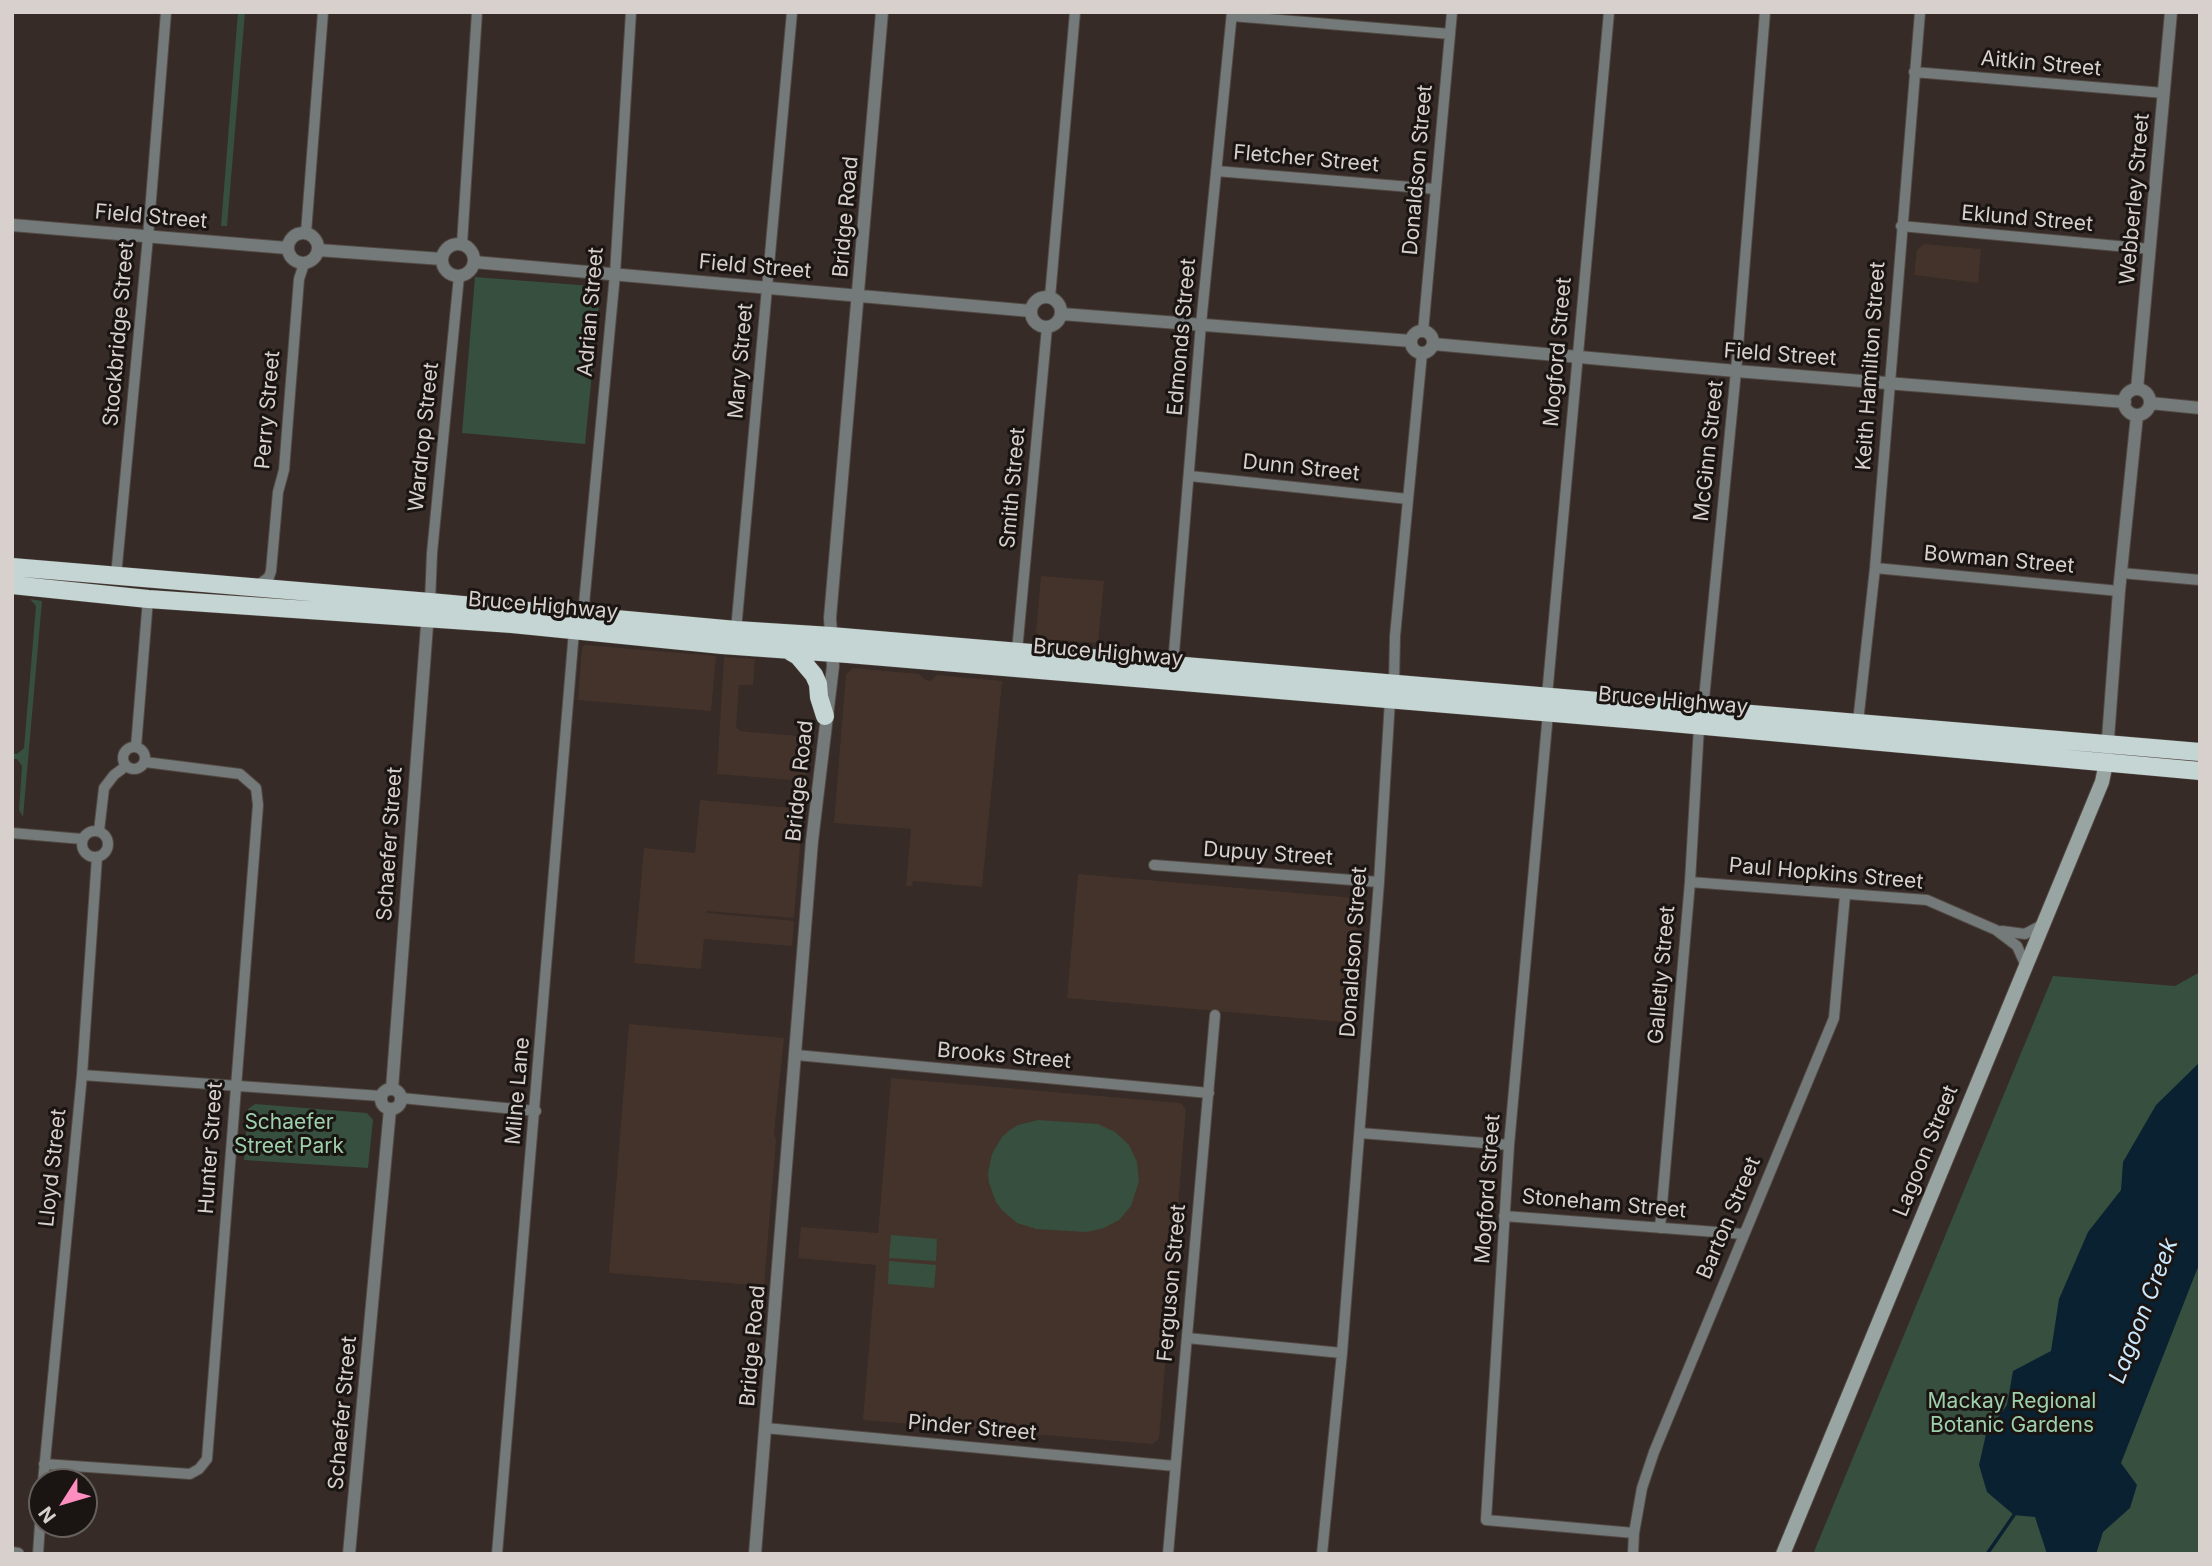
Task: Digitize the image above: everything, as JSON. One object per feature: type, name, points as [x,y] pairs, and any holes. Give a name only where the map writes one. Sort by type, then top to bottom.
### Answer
[{"type":"highway","name":"Bruce Highway","points":[[12,567],[289,590],[512,624],[722,645],[786,649],[832,644],[1017,652],[1173,665],[1392,691]]},
{"type":"highway","name":"Bruce Highway","points":[[12,585],[148,599],[583,615],[736,630],[832,644],[1701,717],[2106,763],[2200,771]]},
{"type":"highway","points":[[786,649],[798,656],[814,675],[825,716]]},
{"type":"highway","name":"Bruce Highway","points":[[1701,717],[1858,722],[2200,752]]},
{"type":"main road","name":"Lagoon Street","points":[[1783,1554],[2040,926],[2102,782],[2106,763]]},
{"type":"street","name":"Stockbridge Street","points":[[116,576],[166,12]]},
{"type":"street","points":[[306,233],[323,12]]},
{"type":"street","points":[[462,244],[477,12]]},
{"type":"street","name":"Adrian Street","points":[[583,615],[615,274],[631,12]]},
{"type":"street","name":"Mary Street","points":[[736,630],[792,12]]},
{"type":"street","name":"Bridge Road","points":[[755,1554],[812,841],[833,666],[830,618],[882,12]]},
{"type":"street","points":[[1049,297],[1074,12]]},
{"type":"street","name":"Donaldson Street","points":[[1423,332],[1452,12]]},
{"type":"street","name":"Mogford Street","points":[[1609,12],[1509,1145],[1486,1520],[1634,1532]]},
{"type":"street","name":"McGinn Street","points":[[1701,717],[1736,371],[1765,12]]},
{"type":"street","name":"Keith Hamilton Street","points":[[1858,722],[1875,568],[1920,12]]},
{"type":"street","name":"Webberley Street","points":[[2137,389],[2171,12]]},
{"type":"street","points":[[1232,14],[1450,34]]},
{"type":"street","name":"Edmonds Street","points":[[1173,665],[1201,324],[1232,14]]},
{"type":"street","name":"Aitkin Street","points":[[1914,72],[2164,93]]},
{"type":"street","name":"Fletcher Street","points":[[1216,171],[1435,189]]},
{"type":"street","name":"Field Street","points":[[12,225],[287,248]]},
{"type":"street","name":"Eklund Street","points":[[1901,226],[2150,249]]},
{"type":"street","points":[[306,233],[315,240],[318,250],[313,260],[304,264],[290,258],[287,248],[294,236],[306,233]]},
{"type":"street","points":[[462,244],[471,250],[474,262],[469,273],[459,276],[445,270],[442,259],[449,247],[462,244]]},
{"type":"street","points":[[318,250],[442,259]]},
{"type":"street","name":"Field Street","points":[[474,262],[1031,312]]},
{"type":"street","name":"Perry Street","points":[[256,587],[269,577],[272,559],[278,492],[284,470],[299,279],[304,264]]},
{"type":"street","name":"Wardrop Street","points":[[428,610],[432,593],[432,552],[459,276]]},
{"type":"street","points":[[1049,297],[1059,303],[1062,314],[1056,324],[1047,327],[1034,322],[1031,312],[1038,299],[1049,297]]},
{"type":"street","points":[[1062,314],[1411,341]]},
{"type":"street","name":"Smith Street","points":[[1017,652],[1047,327]]},
{"type":"street","points":[[1423,332],[1431,336],[1433,344],[1430,350],[1422,353],[1415,351],[1411,341],[1415,334],[1423,332]]},
{"type":"street","name":"Field Street","points":[[1433,344],[2125,402]]},
{"type":"street","name":"Donaldson Street","points":[[1322,1554],[1360,1133],[1395,636],[1422,353]]},
{"type":"street","points":[[2137,389],[2148,395],[2150,403],[2144,413],[2137,415],[2129,412],[2125,402],[2129,392],[2137,389]]},
{"type":"street","points":[[2150,403],[2200,408]]},
{"type":"street","points":[[2106,763],[2119,591],[2137,415]]},
{"type":"street","name":"Dunn Street","points":[[1190,476],[1408,499]]},
{"type":"street","points":[[272,559],[277,573],[289,590]]},
{"type":"street","name":"Bowman Street","points":[[1875,568],[2119,591]]},
{"type":"street","points":[[2121,573],[2200,580]]},
{"type":"street","points":[[136,747],[148,599]]},
{"type":"street","name":"Schaefer Street","points":[[349,1554],[390,1109],[384,1106],[391,1094],[428,610]]},
{"type":"street","name":"Milne Lane","points":[[497,1554],[574,631]]},
{"type":"street","name":"Galletly Street","points":[[1660,1228],[1690,882],[1701,717]]},
{"type":"street","points":[[126,766],[137,769],[145,762],[145,754],[136,747]]},
{"type":"street","points":[[126,766],[123,755],[128,749],[136,747]]},
{"type":"street","name":"Hunter Street","points":[[44,1464],[190,1474],[199,1469],[207,1459],[258,805],[256,788],[240,774],[145,762]]},
{"type":"street","points":[[99,831],[104,788],[108,781],[126,766]]},
{"type":"street","points":[[12,833],[82,839],[91,831],[99,831],[107,837],[109,845],[105,853],[97,857],[86,854],[82,848],[82,839]]},
{"type":"street","name":"Lloyd Street","points":[[44,1468],[82,1075],[97,857]]},
{"type":"street","name":"Dupuy Street","points":[[1154,865],[1379,882]]},
{"type":"street","name":"Paul Hopkins Street","points":[[1690,882],[1927,900],[1996,930],[2017,946],[2025,965]]},
{"type":"street","name":"Barton Street","points":[[1633,1554],[1642,1488],[1654,1452],[1834,1018],[1845,894]]},
{"type":"street","name":"Paul Hopkins Street","points":[[1996,930],[2025,934],[2040,926]]},
{"type":"street","name":"Ferguson Street","points":[[1168,1554],[1216,1015]]},
{"type":"street","name":"Brooks Street","points":[[796,1055],[1209,1093]]},
{"type":"street","points":[[82,1075],[391,1094],[536,1111]]},
{"type":"street","points":[[1360,1133],[1509,1145]]},
{"type":"street","name":"Stoneham Street","points":[[1504,1216],[1743,1234]]},
{"type":"street","points":[[1187,1338],[1342,1353]]},
{"type":"street","name":"Pinder Street","points":[[765,1428],[1175,1466]]},
{"type":"street","points":[[12,1553],[18,1554]]},
{"type":"shaded area","points":[[1924,244],[1981,249],[1978,283],[1914,275],[1917,250]]},
{"type":"shaded area","points":[[1041,576],[1104,581],[1098,643],[1042,639],[1036,632]]},
{"type":"shaded area","points":[[585,645],[716,656],[711,711],[578,700],[582,647]]},
{"type":"shaded area","points":[[724,657],[755,659],[753,685],[739,685],[736,727],[740,731],[809,737],[805,781],[717,774]]},
{"type":"shaded area","points":[[853,668],[919,674],[930,681],[937,675],[1002,681],[982,887],[913,881],[912,886],[906,886],[911,829],[834,823],[846,674]]},
{"type":"shaded area","points":[[700,800],[803,809],[794,918],[706,911],[794,921],[792,946],[704,939],[701,969],[634,963],[644,848],[695,853]]},
{"type":"shaded area","points":[[1078,874],[1354,898],[1360,904],[1350,1016],[1343,1022],[1067,998]]},
{"type":"shaded area","points":[[629,1024],[784,1038],[774,1133],[776,1140],[764,1286],[609,1273]]},
{"type":"shaded area","points":[[891,1078],[1181,1103],[1186,1110],[1159,1439],[1152,1444],[863,1420],[876,1265],[798,1258],[801,1227],[878,1233]]},
{"type":"green space","points":[[238,12],[245,12],[227,226],[221,226]]},
{"type":"green space","points":[[475,277],[592,286],[600,293],[585,444],[462,433]]},
{"type":"green space","points":[[30,599],[42,601],[23,817],[19,810],[22,766],[17,759],[12,759],[12,753],[17,754],[24,748],[36,606]]},
{"type":"green space","name":"Mackay Regional Botanic Gardens","points":[[2200,972],[2200,1554],[1813,1554],[2053,976],[2175,986]]},
{"type":"green space","name":"Schaefer Street Park","points":[[255,1104],[367,1113],[373,1120],[368,1168],[244,1160],[248,1109]]},
{"type":"green space","points":[[1038,1120],[1098,1124],[1115,1132],[1129,1145],[1137,1162],[1139,1181],[1131,1206],[1119,1220],[1104,1228],[1087,1232],[1036,1229],[1017,1223],[1002,1210],[989,1183],[992,1154],[1002,1137],[1010,1130]]},
{"type":"green space","points":[[891,1235],[937,1239],[936,1261],[889,1258]]},
{"type":"green space","points":[[889,1261],[936,1265],[934,1288],[888,1284]]},
{"type":"water","name":"Lagoon Creek","points":[[2200,1062],[2200,1262],[2121,1463],[2137,1485],[2130,1508],[2103,1532],[2096,1554],[2047,1554],[2035,1517],[2014,1515],[1987,1492],[1979,1465],[1986,1434],[2007,1405],[2013,1371],[2051,1351],[2059,1299],[2088,1232],[2121,1190],[2123,1162],[2156,1105]]},
{"type":"waterway","points":[[1987,1554],[2014,1515]]}]
